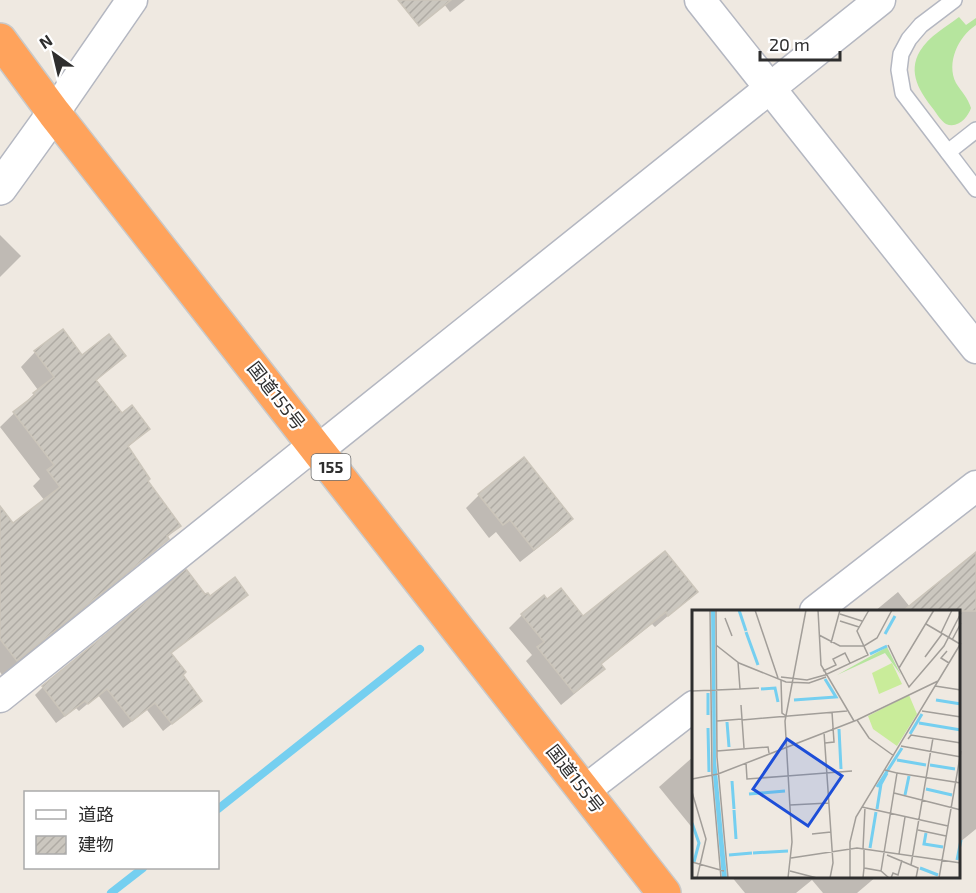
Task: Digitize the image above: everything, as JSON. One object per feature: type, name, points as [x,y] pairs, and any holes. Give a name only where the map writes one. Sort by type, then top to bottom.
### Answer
[{"type":"highway","name":"国道155号","points":[[0,40],[54,113],[664,893]]},
{"type":"street","points":[[0,188],[132,0]]},
{"type":"street","points":[[700,0],[976,348]]},
{"type":"street","points":[[0,697],[880,0]]},
{"type":"street","points":[[816,610],[976,486]]},
{"type":"street","points":[[584,791],[692,707]]},
{"type":"lane","points":[[954,0],[921,25],[909,39],[901,54],[899,70],[903,93],[976,189]]},
{"type":"lane","points":[[948,152],[976,130]]},
{"type":"green space","points":[[959,17],[966,25],[976,18],[976,25],[964,36],[955,51],[952,67],[956,83],[971,108],[962,121],[950,125],[942,121],[924,96],[917,82],[915,67],[916,59],[924,46],[933,36]]},
{"type":"building","points":[[398,0],[451,0],[419,26]]},
{"type":"building","points":[[63,329],[82,355],[109,334],[126,356],[96,380],[122,413],[132,405],[150,429],[128,446],[150,479],[148,481],[181,526],[167,536],[169,539],[17,661],[0,639],[0,506],[13,523],[60,487],[47,470],[54,465],[13,412],[54,377],[34,351]]},
{"type":"building","points":[[524,457],[573,519],[534,550],[510,520],[503,525],[478,494]]},
{"type":"building","points":[[665,551],[698,592],[668,616],[666,612],[601,664],[605,669],[574,693],[537,647],[544,642],[521,614],[544,595],[547,599],[561,588],[583,616]]},
{"type":"building","points":[[976,552],[976,611],[904,610]]},
{"type":"building","points":[[186,569],[205,594],[208,593],[210,596],[235,577],[248,595],[171,653],[186,672],[183,675],[202,701],[172,724],[155,703],[132,721],[107,689],[88,704],[85,701],[65,716],[42,686]]},
{"type":"waterway","points":[[219,808],[420,649]]},
{"type":"waterway","points":[[111,893],[142,869]]}]
